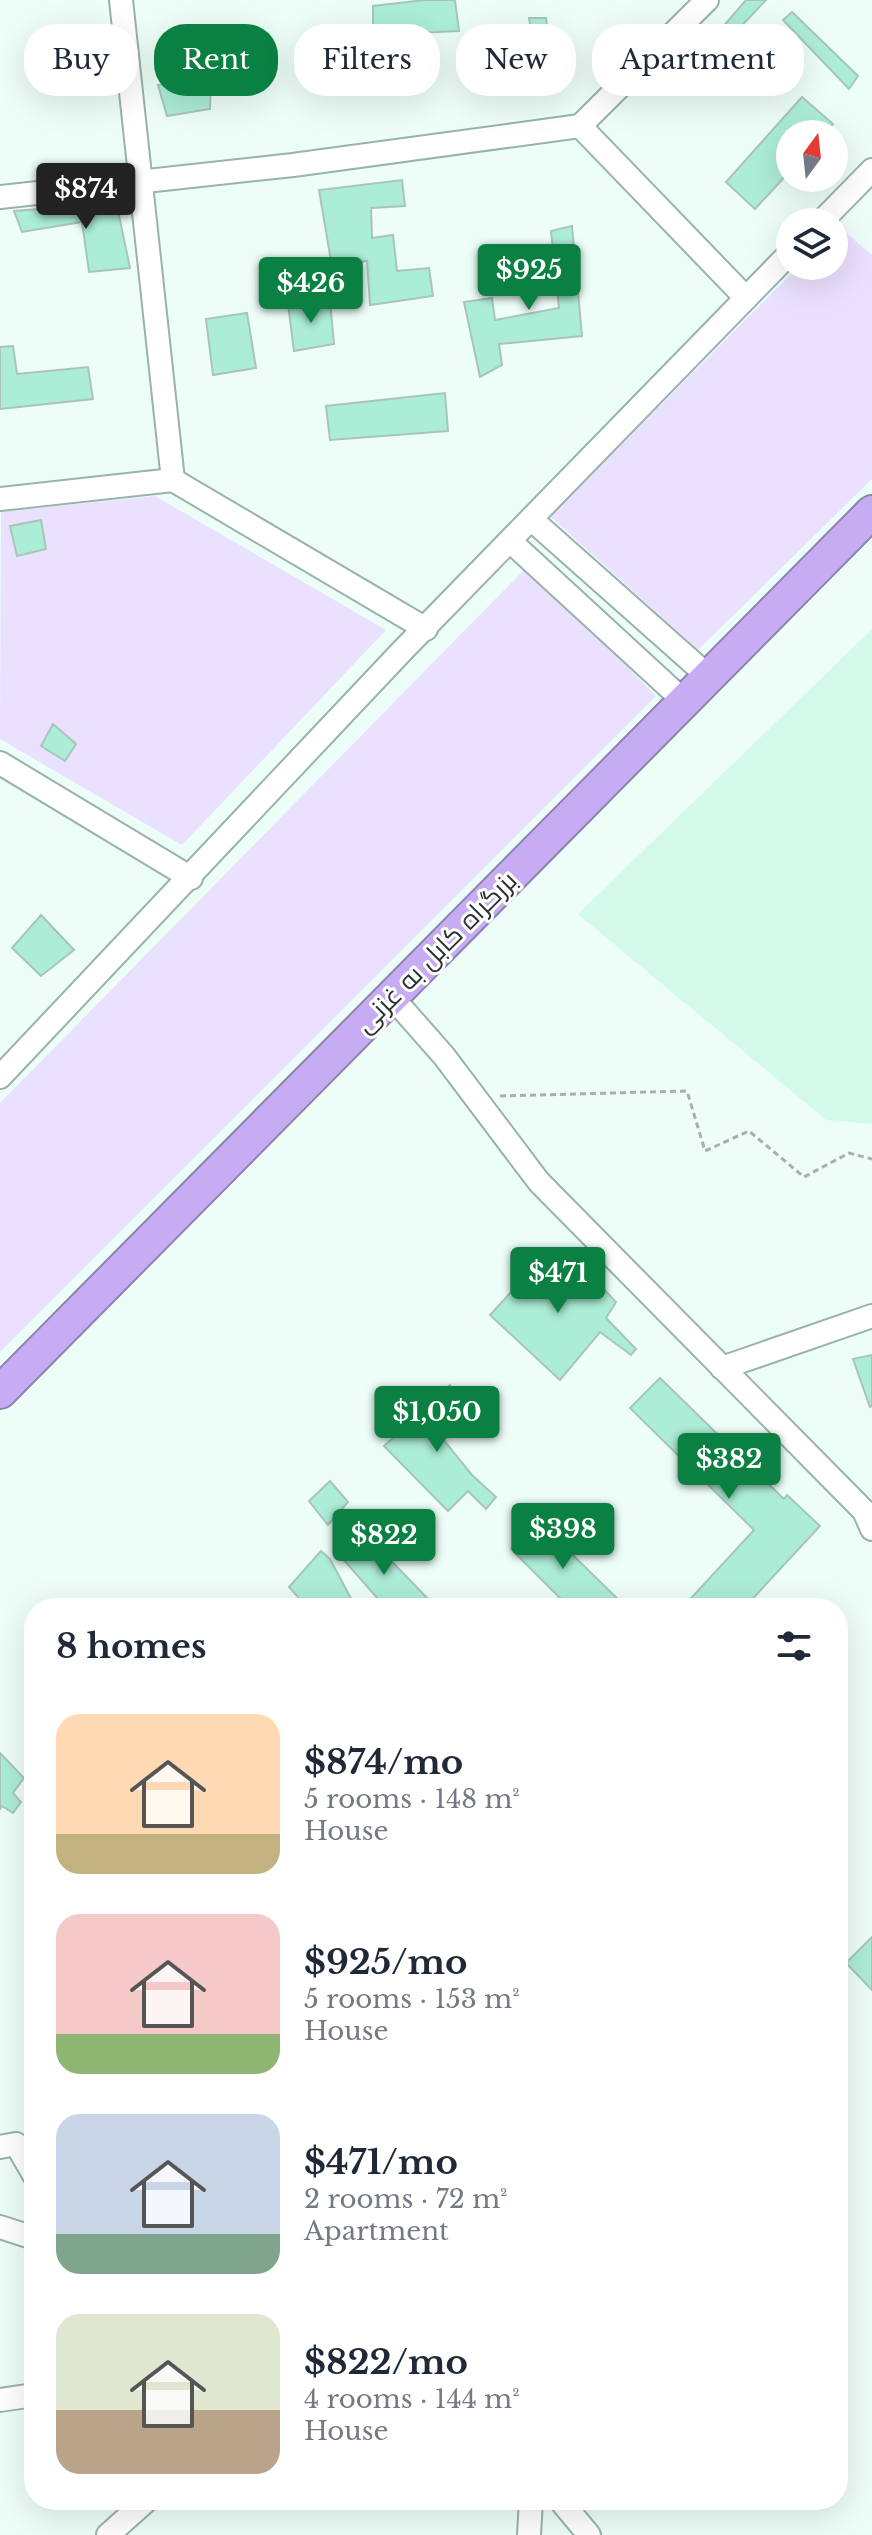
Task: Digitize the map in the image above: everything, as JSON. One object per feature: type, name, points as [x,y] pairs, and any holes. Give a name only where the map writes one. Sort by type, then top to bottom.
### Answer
[{"type":"highway","name":"بزرگراه کابل به غزنی","points":[[0,1392],[872,512]]},
{"type":"street","points":[[121,0],[138,182],[173,480]]},
{"type":"street","points":[[0,197],[580,126],[707,0]]},
{"type":"street","points":[[580,126],[746,298]]},
{"type":"street","points":[[835,208],[872,170]]},
{"type":"street","points":[[0,1077],[531,519],[776,267]]},
{"type":"street","points":[[0,499],[173,480],[426,629]]},
{"type":"street","points":[[531,519],[709,677]]},
{"type":"street","points":[[510,541],[685,702]]},
{"type":"street","points":[[0,763],[191,878]]},
{"type":"street","points":[[392,997],[476,1097],[539,1182],[864,1511],[871,1524]]},
{"type":"street","points":[[722,1368],[872,1316]]},
{"type":"street","points":[[0,2147],[16,2144],[24,2158]]},
{"type":"street","points":[[0,2227],[24,2235]]},
{"type":"street","points":[[0,2400],[24,2396]]},
{"type":"street","points":[[108,2535],[136,2510]]},
{"type":"street","points":[[529,2535],[530,2510]]},
{"type":"street","points":[[568,2510],[589,2535]]},
{"type":"path","points":[[476,1097],[687,1091],[705,1151],[749,1131],[804,1177],[849,1153],[872,1159]]},
{"type":"shaded area","points":[[848,235],[872,255],[872,479],[698,650],[550,516],[785,280],[848,280]]},
{"type":"shaded area","points":[[155,496],[386,630],[182,845],[0,739],[1,512]]},
{"type":"shaded area","points":[[528,566],[656,696],[0,1352],[0,1103]]},
{"type":"shaded area","points":[[872,629],[872,1124],[826,1120],[578,914]]},
{"type":"building","points":[[455,0],[458,24],[456,31],[440,32],[440,24],[373,24],[373,6]]},
{"type":"building","points":[[746,0],[766,0],[743,24],[725,24]]},
{"type":"building","points":[[792,12],[858,76],[849,89],[804,42],[804,24],[787,24],[783,20]]},
{"type":"building","points":[[529,18],[546,18],[547,24],[530,24]]},
{"type":"building","points":[[161,96],[210,96],[210,109],[167,116]]},
{"type":"building","points":[[802,97],[828,120],[781,120]]},
{"type":"building","points":[[776,126],[776,186],[755,209],[726,182]]},
{"type":"building","points":[[402,180],[405,206],[371,208],[372,238],[393,235],[397,271],[429,268],[433,296],[370,305],[367,261],[332,267],[319,190]]},
{"type":"building","points":[[116,201],[130,268],[89,272],[82,222],[22,232],[14,211],[80,206],[79,202]]},
{"type":"building","points":[[572,226],[582,336],[499,344],[502,365],[480,377],[464,302],[492,298],[495,320],[559,308],[551,231]]},
{"type":"building","points":[[330,301],[334,344],[294,351],[288,304]]},
{"type":"building","points":[[247,313],[256,368],[213,375],[206,319]]},
{"type":"building","points":[[13,346],[17,374],[88,367],[93,399],[0,409],[0,347]]},
{"type":"building","points":[[445,393],[448,431],[330,440],[326,406]]},
{"type":"building","points":[[41,520],[46,549],[17,556],[10,526]]},
{"type":"building","points":[[53,724],[76,744],[65,761],[41,746]]},
{"type":"building","points":[[41,915],[74,950],[41,976],[12,948]]},
{"type":"building","points":[[550,1250],[578,1283],[586,1270],[616,1302],[606,1318],[636,1349],[631,1355],[600,1332],[560,1380],[490,1315]]},
{"type":"building","points":[[872,1355],[872,1406],[870,1407],[853,1359]]},
{"type":"building","points":[[660,1378],[784,1499],[787,1495],[820,1526],[753,1598],[691,1598],[754,1530],[630,1408]]},
{"type":"building","points":[[450,1385],[465,1409],[437,1432],[472,1475],[496,1497],[486,1509],[468,1491],[448,1511],[384,1446]]},
{"type":"building","points":[[330,1481],[348,1502],[328,1525],[309,1501]]},
{"type":"building","points":[[538,1521],[617,1598],[560,1598],[511,1549]]},
{"type":"building","points":[[365,1534],[427,1598],[377,1598],[342,1558]]},
{"type":"building","points":[[321,1551],[330,1559],[351,1598],[299,1598],[289,1587]]},
{"type":"building","points":[[0,1753],[24,1778],[13,1793],[21,1802],[13,1813],[2,1806],[0,1809]]},
{"type":"building","points":[[872,1937],[872,1990],[848,1965],[848,1961]]}]
